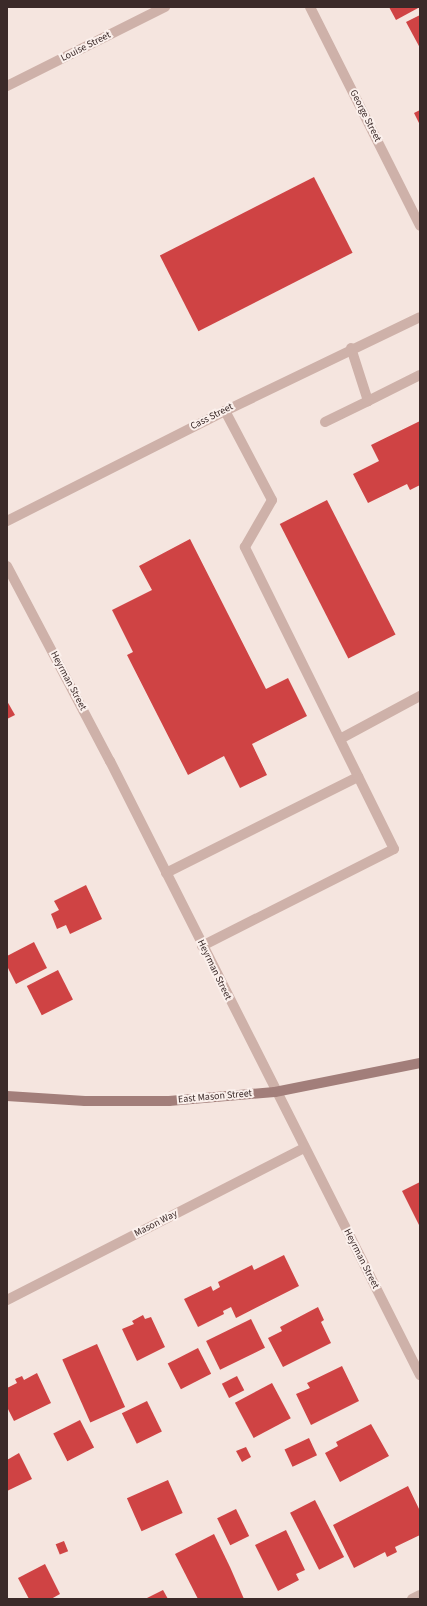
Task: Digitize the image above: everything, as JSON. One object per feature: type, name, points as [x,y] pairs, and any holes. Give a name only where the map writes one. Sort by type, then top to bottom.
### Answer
[{"type":"main road","name":"East Mason Street","points":[[7,1096],[85,1101],[169,1101],[275,1092],[420,1063]]},
{"type":"street","name":"Louise Street","points":[[7,86],[165,7]]},
{"type":"street","name":"George Street","points":[[310,7],[420,226]]},
{"type":"street","name":"Cass Street","points":[[7,521],[351,348],[420,317]]},
{"type":"street","points":[[351,348],[368,401]]},
{"type":"street","points":[[324,422],[420,375]]},
{"type":"street","points":[[202,946],[394,849],[245,547],[272,500],[225,411]]},
{"type":"street","name":"Heyrman Street","points":[[7,566],[110,761],[275,1092],[420,1375]]},
{"type":"street","points":[[340,739],[420,696]]},
{"type":"street","points":[[166,873],[358,777]]},
{"type":"street","name":"Mason Way","points":[[7,1300],[304,1148]]},
{"type":"street","points":[[412,1599],[420,1595]]},
{"type":"building","points":[[389,7],[420,7],[396,20]]},
{"type":"building","points":[[420,15],[420,48],[406,22]]},
{"type":"building","points":[[420,110],[420,125],[414,113]]},
{"type":"building","points":[[314,177],[353,253],[198,331],[160,256]]},
{"type":"building","points":[[420,421],[420,485],[410,490],[407,484],[368,503],[353,474],[379,461],[371,445]]},
{"type":"building","points":[[327,500],[396,635],[348,659],[280,524]]},
{"type":"building","points":[[190,539],[266,689],[288,678],[307,716],[252,744],[267,775],[240,788],[224,756],[188,775],[127,655],[133,652],[112,610],[152,590],[139,566]]},
{"type":"building","points":[[7,701],[15,715],[7,719]]},
{"type":"building","points":[[86,885],[102,919],[70,934],[66,925],[57,929],[51,914],[59,910],[54,901]]},
{"type":"building","points":[[34,942],[47,968],[16,984],[7,966],[7,956]]},
{"type":"building","points":[[58,970],[73,999],[42,1015],[27,986]]},
{"type":"building","points":[[420,1182],[420,1227],[402,1191]]},
{"type":"building","points":[[284,1255],[299,1286],[236,1318],[231,1307],[223,1311],[224,1314],[198,1327],[184,1299],[211,1286],[213,1291],[220,1287],[218,1282],[252,1265],[254,1270]]},
{"type":"building","points":[[318,1307],[324,1320],[321,1322],[331,1343],[283,1367],[268,1338],[282,1331],[280,1327]]},
{"type":"building","points":[[143,1315],[145,1319],[151,1317],[165,1347],[137,1361],[122,1329],[134,1324],[132,1321]]},
{"type":"building","points":[[251,1319],[265,1348],[220,1370],[206,1341]]},
{"type":"building","points":[[97,1344],[125,1407],[90,1422],[62,1359]]},
{"type":"building","points":[[198,1348],[211,1374],[181,1389],[168,1363]]},
{"type":"building","points":[[342,1366],[359,1401],[311,1425],[296,1394],[310,1388],[307,1383]]},
{"type":"building","points":[[37,1373],[51,1403],[14,1421],[7,1407],[7,1388],[17,1383],[15,1379],[22,1376],[24,1380]]},
{"type":"building","points":[[237,1376],[244,1390],[229,1398],[222,1384]]},
{"type":"building","points":[[272,1383],[291,1418],[254,1438],[235,1403]]},
{"type":"building","points":[[147,1401],[162,1432],[137,1444],[122,1413]]},
{"type":"building","points":[[80,1420],[94,1448],[67,1461],[53,1434]]},
{"type":"building","points":[[371,1424],[389,1456],[340,1482],[325,1453],[338,1446],[336,1442]]},
{"type":"building","points":[[309,1438],[317,1455],[293,1467],[285,1449]]},
{"type":"building","points":[[246,1447],[251,1457],[242,1462],[236,1451]]},
{"type":"building","points":[[19,1453],[32,1479],[7,1491],[7,1460]]},
{"type":"building","points":[[168,1480],[183,1513],[142,1531],[127,1498]]},
{"type":"building","points":[[408,1486],[420,1511],[420,1535],[395,1547],[397,1552],[387,1557],[385,1552],[354,1568],[333,1525]]},
{"type":"building","points":[[315,1500],[344,1557],[319,1570],[290,1513]]},
{"type":"building","points":[[236,1509],[249,1536],[230,1545],[217,1518]]},
{"type":"building","points":[[286,1530],[305,1570],[296,1574],[299,1580],[278,1591],[255,1545]]},
{"type":"building","points":[[214,1534],[244,1599],[198,1599],[175,1554]]},
{"type":"building","points":[[64,1541],[68,1551],[60,1555],[56,1544]]},
{"type":"building","points":[[45,1564],[60,1594],[51,1599],[29,1599],[18,1578]]},
{"type":"building","points":[[163,1590],[168,1599],[145,1599]]}]
